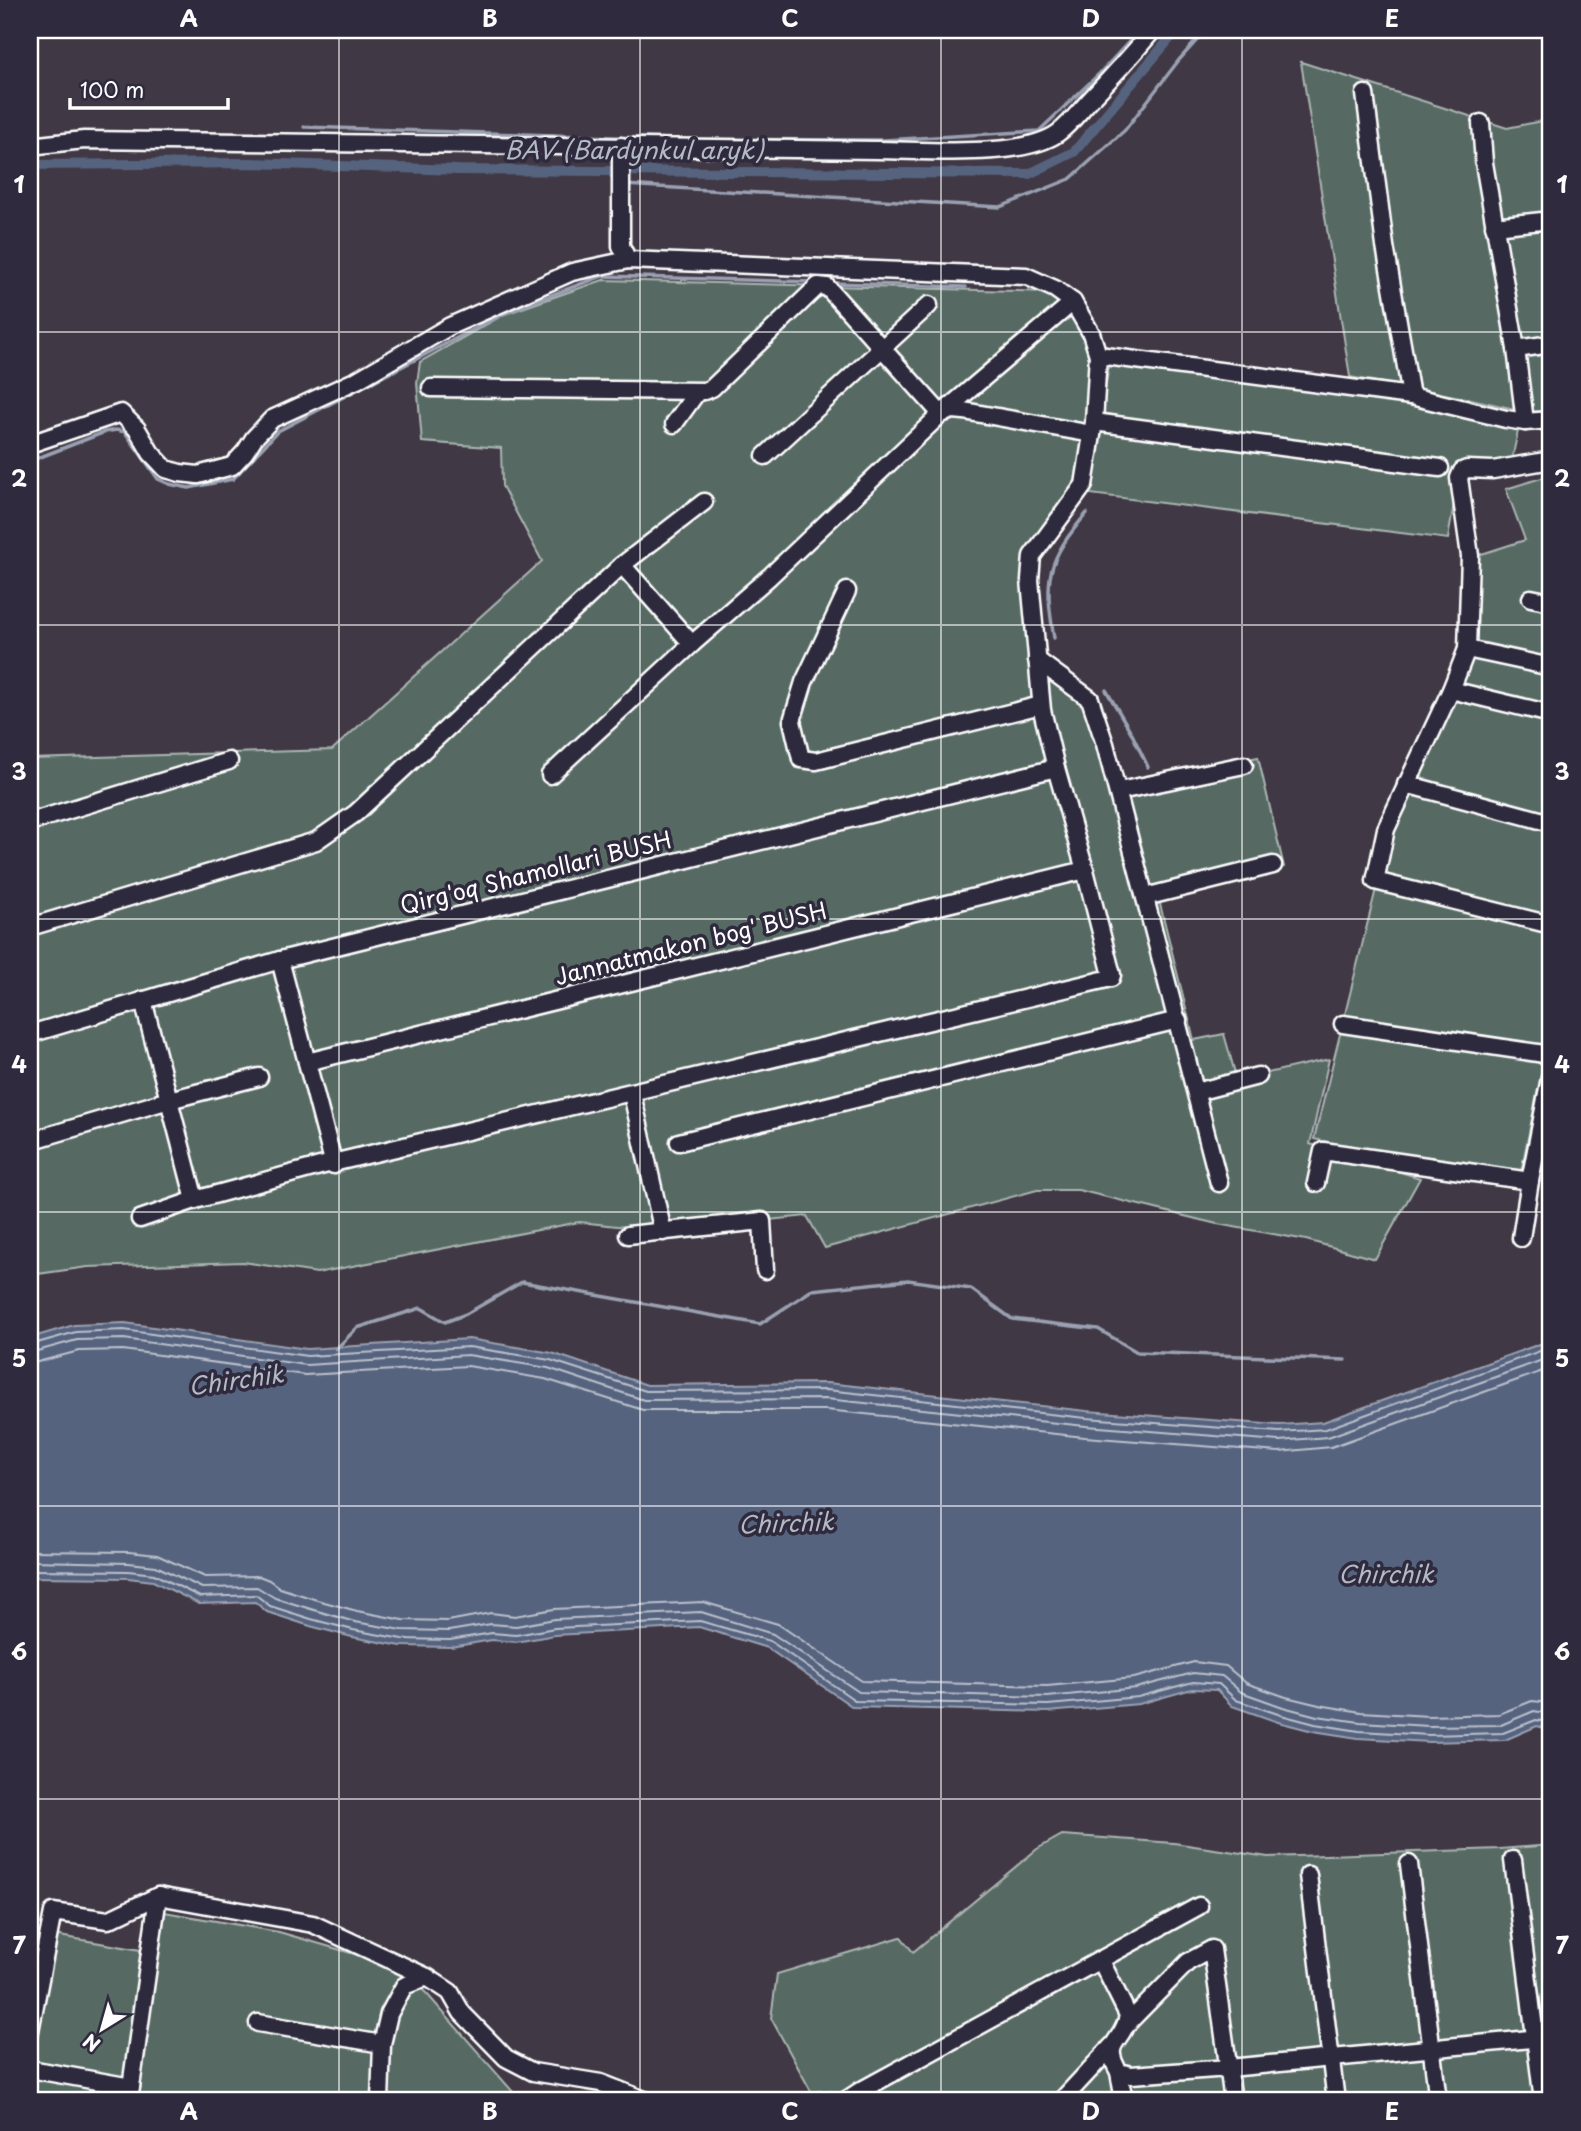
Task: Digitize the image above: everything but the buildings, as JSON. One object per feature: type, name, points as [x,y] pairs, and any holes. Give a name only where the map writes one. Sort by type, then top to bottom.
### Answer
[{"type":"street","points":[[30,146],[84,140],[621,152],[981,150],[1020,147],[1042,142],[1058,133],[1153,30]]},
{"type":"street","points":[[1366,94],[1385,246],[1411,396]]},
{"type":"street","points":[[1481,122],[1484,163],[1516,349],[1525,422]]},
{"type":"street","points":[[621,152],[621,246],[628,260]]},
{"type":"street","points":[[1494,226],[1551,220]]},
{"type":"street","points":[[30,444],[121,413],[138,429],[151,453],[166,469],[198,475],[232,466],[272,419],[357,380],[450,326],[572,272],[628,260],[1026,276],[1055,289],[1073,302],[1091,332],[1098,355],[1093,428],[1083,485],[1032,556],[1030,580],[1041,705],[1111,978],[334,1164],[195,1200],[140,1219]]},
{"type":"street","points":[[431,388],[697,392],[712,388],[818,286],[820,268]]},
{"type":"street","points":[[818,286],[827,287],[941,414]]},
{"type":"street","points":[[550,775],[769,577],[941,414],[1073,302]]},
{"type":"street","points":[[765,456],[929,305]]},
{"type":"street","points":[[1516,349],[1551,344]]},
{"type":"street","points":[[1098,355],[1411,396],[1525,422],[1551,420]]},
{"type":"street","points":[[674,424],[697,392]]},
{"type":"street","points":[[941,414],[953,410],[964,411],[1440,468]]},
{"type":"street","points":[[1551,460],[1493,470],[1467,468],[1459,478],[1470,556],[1467,649],[1451,690],[1386,830],[1375,881],[1551,925]]},
{"type":"street","points":[[30,927],[316,841],[356,813],[622,565],[704,502]]},
{"type":"street","points":[[622,565],[692,644]]},
{"type":"street","points":[[847,591],[804,682],[792,721],[801,759],[816,761],[1041,705]]},
{"type":"street","points":[[1531,598],[1551,602]]},
{"type":"street","points":[[1467,649],[1551,667]]},
{"type":"street","points":[[1037,660],[1090,699],[1119,791],[1219,1182]]},
{"type":"street","points":[[1451,690],[1551,714]]},
{"type":"street","points":[[30,822],[229,761]]},
{"type":"street","points":[[1119,791],[1244,765]]},
{"type":"street","name":"Qirg'oq Shamollari BUSH","points":[[30,1034],[280,960],[1056,768]]},
{"type":"street","points":[[1406,784],[1551,822]]},
{"type":"street","points":[[1146,897],[1273,865]]},
{"type":"street","name":"Jannatmakon bog' BUSH","points":[[307,1062],[1085,870]]},
{"type":"street","points":[[280,960],[334,1164]]},
{"type":"street","points":[[143,1000],[195,1200]]},
{"type":"street","points":[[679,1142],[1178,1020]]},
{"type":"street","points":[[1343,1024],[1551,1055]]},
{"type":"street","points":[[1521,1238],[1551,1073]]},
{"type":"street","points":[[1196,1092],[1258,1076]]},
{"type":"street","points":[[30,1141],[259,1077]]},
{"type":"street","points":[[632,1094],[663,1232]]},
{"type":"street","points":[[1316,1183],[1323,1150],[1530,1181]]},
{"type":"street","points":[[628,1235],[762,1221],[765,1270]]},
{"type":"street","points":[[1513,1860],[1544,2038],[1543,2101]]},
{"type":"street","points":[[1409,1864],[1438,2101]]},
{"type":"street","points":[[1308,1875],[1336,2101]]},
{"type":"street","points":[[30,2069],[130,2094],[158,1896]]},
{"type":"street","points":[[30,2031],[52,1912],[108,1920],[158,1896],[313,1924],[427,1977],[450,1993],[463,2013],[506,2058],[533,2071],[601,2083],[648,2101]]},
{"type":"street","points":[[845,2101],[1199,1906]]},
{"type":"street","points":[[1061,2101],[1112,2046],[1127,2024],[1188,1962],[1212,1949],[1234,2101]]},
{"type":"street","points":[[1101,1961],[1128,2015],[1127,2024]]},
{"type":"street","points":[[380,2101],[382,2044],[390,2014],[404,1986],[427,1977]]},
{"type":"street","points":[[258,2023],[382,2044]]},
{"type":"street","points":[[1119,2072],[1131,2075],[1229,2068],[1544,2038]]},
{"type":"street","points":[[1112,2046],[1111,2057],[1119,2072],[1124,2101]]},
{"type":"street","points":[[818,2101],[830,2101]]},
{"type":"green space","points":[[1301,62],[1507,128],[1551,119],[1551,412],[1523,411],[1350,377]]},
{"type":"green space","points":[[603,280],[1052,292],[1071,308],[1088,337],[1095,367],[1080,475],[1032,542],[1026,555],[1038,661],[1087,700],[1119,786],[1258,757],[1284,867],[1158,896],[1194,1040],[1224,1034],[1237,1080],[1329,1059],[1310,1144],[1420,1178],[1375,1259],[1306,1240],[1217,1224],[1078,1190],[1037,1190],[825,1248],[807,1216],[665,1231],[579,1222],[317,1273],[243,1262],[88,1267],[30,1275],[30,759],[332,750],[542,561],[502,486],[501,448],[422,442],[417,383],[420,362],[505,314]]},
{"type":"green space","points":[[1109,363],[1423,403],[1519,426],[1509,474],[1459,473],[1448,539],[1090,494]]},
{"type":"green space","points":[[1551,475],[1551,1027],[1518,1186],[1314,1139],[1401,788],[1465,653],[1469,558],[1525,540],[1506,489]]},
{"type":"green space","points":[[1062,1835],[1174,1843],[1268,1857],[1551,1845],[1551,2101],[804,2101],[813,2095],[771,2018],[777,1974],[901,1937],[913,1952],[1037,1849]]},
{"type":"green space","points":[[153,1910],[279,1932],[399,1967],[427,1994],[521,2101],[30,2101],[30,1931],[141,1950]]},
{"type":"water","name":"Chirchik","points":[[125,1323],[307,1349],[469,1339],[552,1353],[647,1385],[827,1383],[1087,1411],[1279,1425],[1323,1422],[1551,1340],[1551,1730],[1537,1726],[1505,1740],[1429,1742],[1358,1738],[1278,1722],[1232,1706],[1217,1690],[1192,1689],[1139,1704],[1048,1712],[853,1707],[767,1648],[699,1627],[555,1635],[516,1642],[492,1640],[451,1647],[401,1646],[310,1626],[267,1612],[255,1602],[199,1604],[153,1581],[128,1578],[30,1577],[30,1338],[74,1325]]},
{"type":"waterway","points":[[304,127],[674,139],[884,140],[1039,131],[1100,73],[1140,30]]},
{"type":"waterway","name":"BAV (Bardynkul aryk)","points":[[30,165],[251,163],[458,170],[1029,174],[1074,152],[1177,30]]},
{"type":"waterway","points":[[624,185],[1000,207],[1070,179],[1125,130],[1206,30]]},
{"type":"waterway","points":[[608,171],[615,181]]},
{"type":"waterway","points":[[30,461],[116,430],[125,432],[158,479],[169,484],[189,488],[233,479],[278,431],[507,312],[602,276],[813,282]]},
{"type":"waterway","points":[[832,283],[966,287]]},
{"type":"waterway","points":[[1054,638],[1049,600],[1051,571],[1063,544],[1087,513]]},
{"type":"waterway","points":[[1106,690],[1148,767]]},
{"type":"waterway","points":[[336,1349],[357,1328],[421,1308],[445,1322],[466,1314],[522,1282],[760,1324],[812,1290],[908,1280],[971,1289],[1012,1319],[1098,1329],[1137,1352],[1345,1360]]}]
